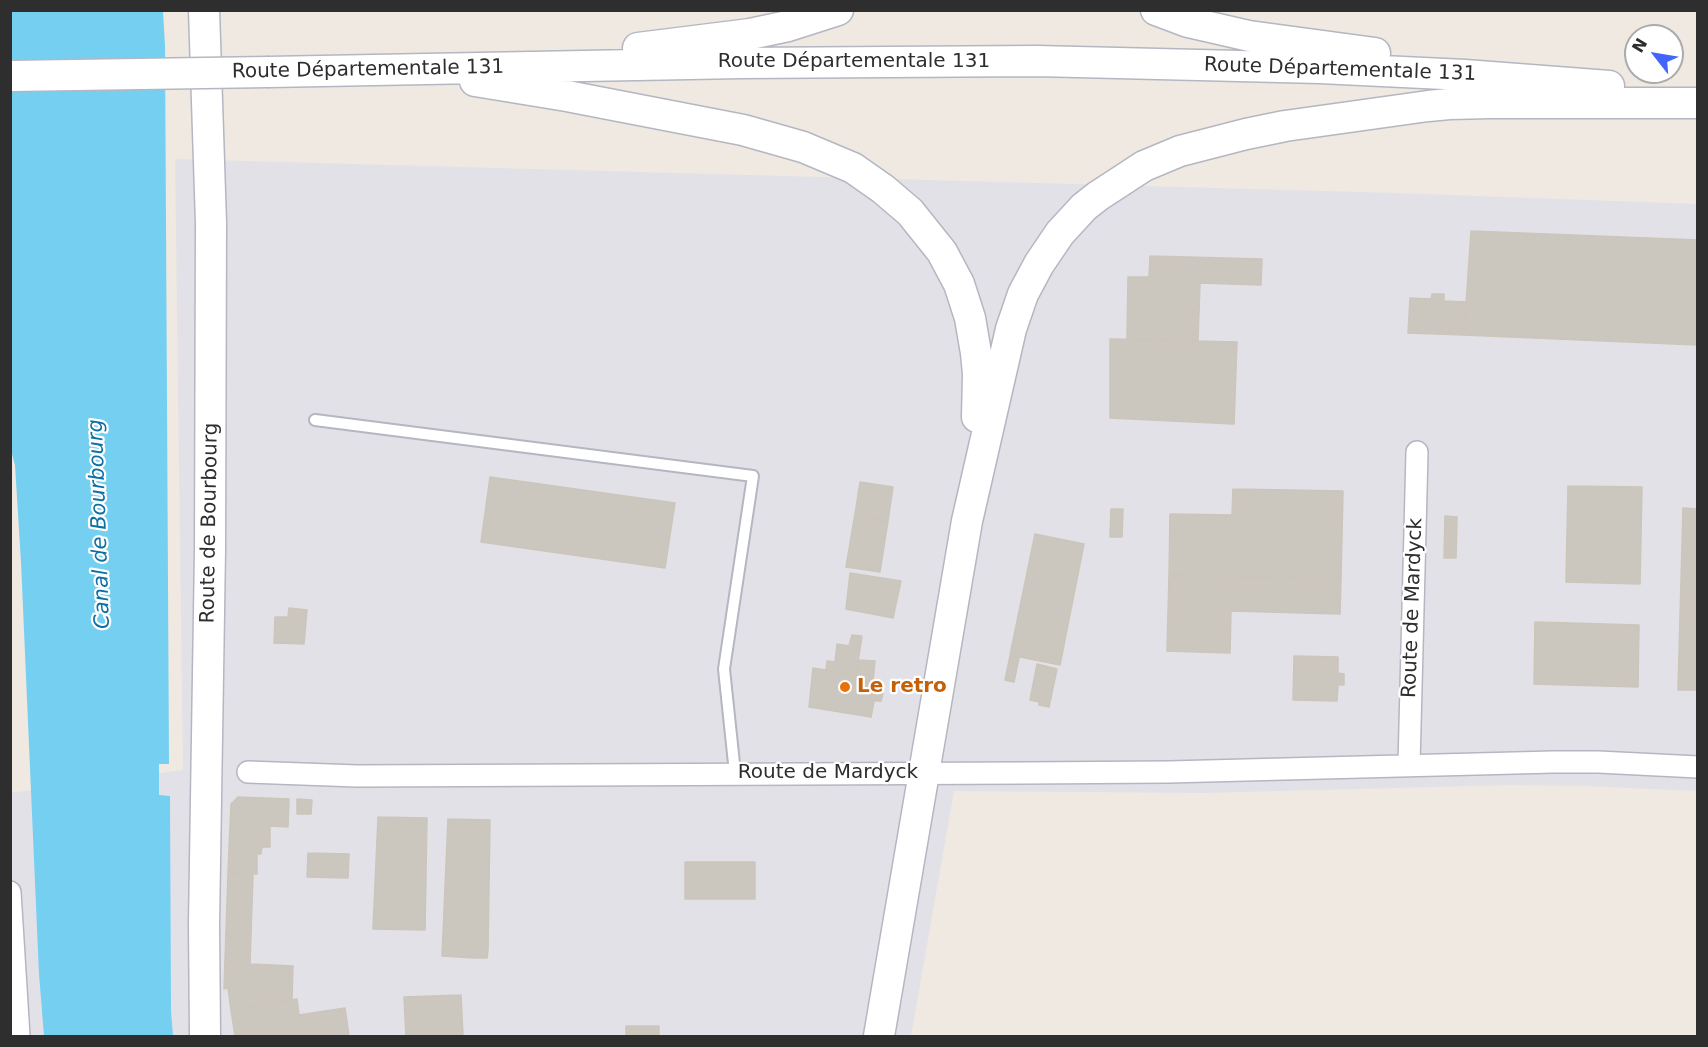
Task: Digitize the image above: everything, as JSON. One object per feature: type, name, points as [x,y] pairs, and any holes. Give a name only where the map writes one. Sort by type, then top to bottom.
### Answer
[{"type":"main road","name":"Route de Bourbourg","points":[[204,10],[211,223],[205,1036]]},
{"type":"main road","points":[[525,66],[646,46],[750,34],[789,26],[838,10]]},
{"type":"main road","points":[[1156,10],[1188,22],[1249,36],[1538,80]]},
{"type":"main road","name":"Route Départementale 131","points":[[10,76],[847,61],[1037,61],[1320,68],[1538,80],[1698,93]]},
{"type":"main road","points":[[380,70],[436,75],[518,88],[764,135],[803,147],[853,168],[883,189],[910,212],[942,252],[959,284],[969,318],[976,353],[978,396],[966,521]]},
{"type":"main road","points":[[879,1036],[966,521],[1011,329],[1023,294],[1039,264],[1060,233],[1084,207],[1113,185],[1144,166],[1180,151],[1285,126],[1428,106],[1490,103],[1698,103]]},
{"type":"street","name":"Route de Mardyck","points":[[1409,765],[1418,452]]},
{"type":"street","name":"Route de Mardyck","points":[[248,772],[357,776],[1178,771],[1577,762],[1698,767]]},
{"type":"street","points":[[10,892],[19,1036]]},
{"type":"lane","points":[[315,420],[753,476],[724,669],[735,773]]},
{"type":"shaded area","points":[[175,159],[1395,193],[1697,204],[1697,791],[1511,785],[1203,793],[954,791],[911,1036],[11,1036],[10,793],[183,770]]},
{"type":"water","name":"Canal de Bourbourg","points":[[10,11],[163,11],[169,764],[159,764],[159,795],[170,796],[173,1036],[44,1036],[39,974],[21,562],[15,465],[10,447]]},
{"type":"building","points":[[1471,231],[1698,240],[1698,345],[1464,335]]},
{"type":"building","points":[[1150,256],[1262,259],[1261,285],[1200,283],[1198,341],[1127,339],[1128,277],[1149,277]]},
{"type":"building","points":[[1432,294],[1444,294],[1444,301],[1466,302],[1464,335],[1408,333],[1410,298],[1431,299]]},
{"type":"building","points":[[1110,339],[1237,342],[1234,424],[1110,418]]},
{"type":"building","points":[[490,477],[675,503],[665,568],[481,542]]},
{"type":"building","points":[[860,482],[893,487],[888,521],[855,514]]},
{"type":"building","points":[[1568,486],[1642,487],[1640,584],[1566,582]]},
{"type":"building","points":[[1233,489],[1343,491],[1341,579],[1169,575],[1170,514],[1232,515]]},
{"type":"building","points":[[1683,508],[1698,509],[1698,690],[1678,690]]},
{"type":"building","points":[[1111,509],[1123,509],[1122,537],[1110,537]]},
{"type":"building","points":[[855,514],[888,521],[880,572],[846,567]]},
{"type":"building","points":[[1445,516],[1457,517],[1456,558],[1444,558]]},
{"type":"building","points":[[1035,534],[1084,544],[1060,665],[1010,655]]},
{"type":"building","points":[[850,573],[901,581],[893,618],[846,609]]},
{"type":"building","points":[[1169,575],[1341,579],[1340,614],[1231,611],[1230,653],[1167,651]]},
{"type":"building","points":[[289,608],[307,610],[304,644],[274,643],[275,617],[288,617]]},
{"type":"building","points":[[1535,622],[1639,625],[1638,687],[1534,684]]},
{"type":"building","points":[[852,635],[862,636],[856,675],[826,671],[827,661],[835,662],[837,644],[849,646]]},
{"type":"building","points":[[1010,656],[1019,658],[1014,682],[1005,680]]},
{"type":"building","points":[[1294,656],[1338,657],[1338,673],[1344,674],[1344,685],[1338,685],[1337,701],[1293,700]]},
{"type":"building","name":"Le retro","points":[[858,660],[875,661],[873,682],[881,682],[879,692],[883,693],[881,701],[874,701],[871,717],[809,707],[813,668],[856,675]]},
{"type":"building","points":[[1037,664],[1057,669],[1049,707],[1030,700]]},
{"type":"building","points":[[238,797],[289,799],[288,827],[270,826],[270,847],[262,847],[261,854],[257,854],[257,874],[228,873],[231,804]]},
{"type":"building","points":[[297,799],[312,800],[311,814],[297,814]]},
{"type":"building","points":[[378,817],[427,818],[425,930],[373,929]]},
{"type":"building","points":[[448,819],[490,820],[488,950],[475,949],[475,958],[442,956]]},
{"type":"building","points":[[308,853],[349,854],[348,878],[307,877]]},
{"type":"building","points":[[685,862],[755,862],[755,899],[685,899]]},
{"type":"building","points":[[228,873],[253,874],[250,964],[293,966],[292,1000],[231,1010],[228,988],[224,989]]},
{"type":"building","points":[[475,949],[488,950],[487,958],[475,958]]},
{"type":"building","points":[[461,995],[463,1036],[406,1036],[404,997]]},
{"type":"building","points":[[297,999],[299,1015],[345,1008],[349,1036],[235,1036],[231,1010]]},
{"type":"building","points":[[626,1026],[659,1026],[659,1036],[626,1036]]},
{"type":"place","name":"Le retro","points":[[845,687]]}]
